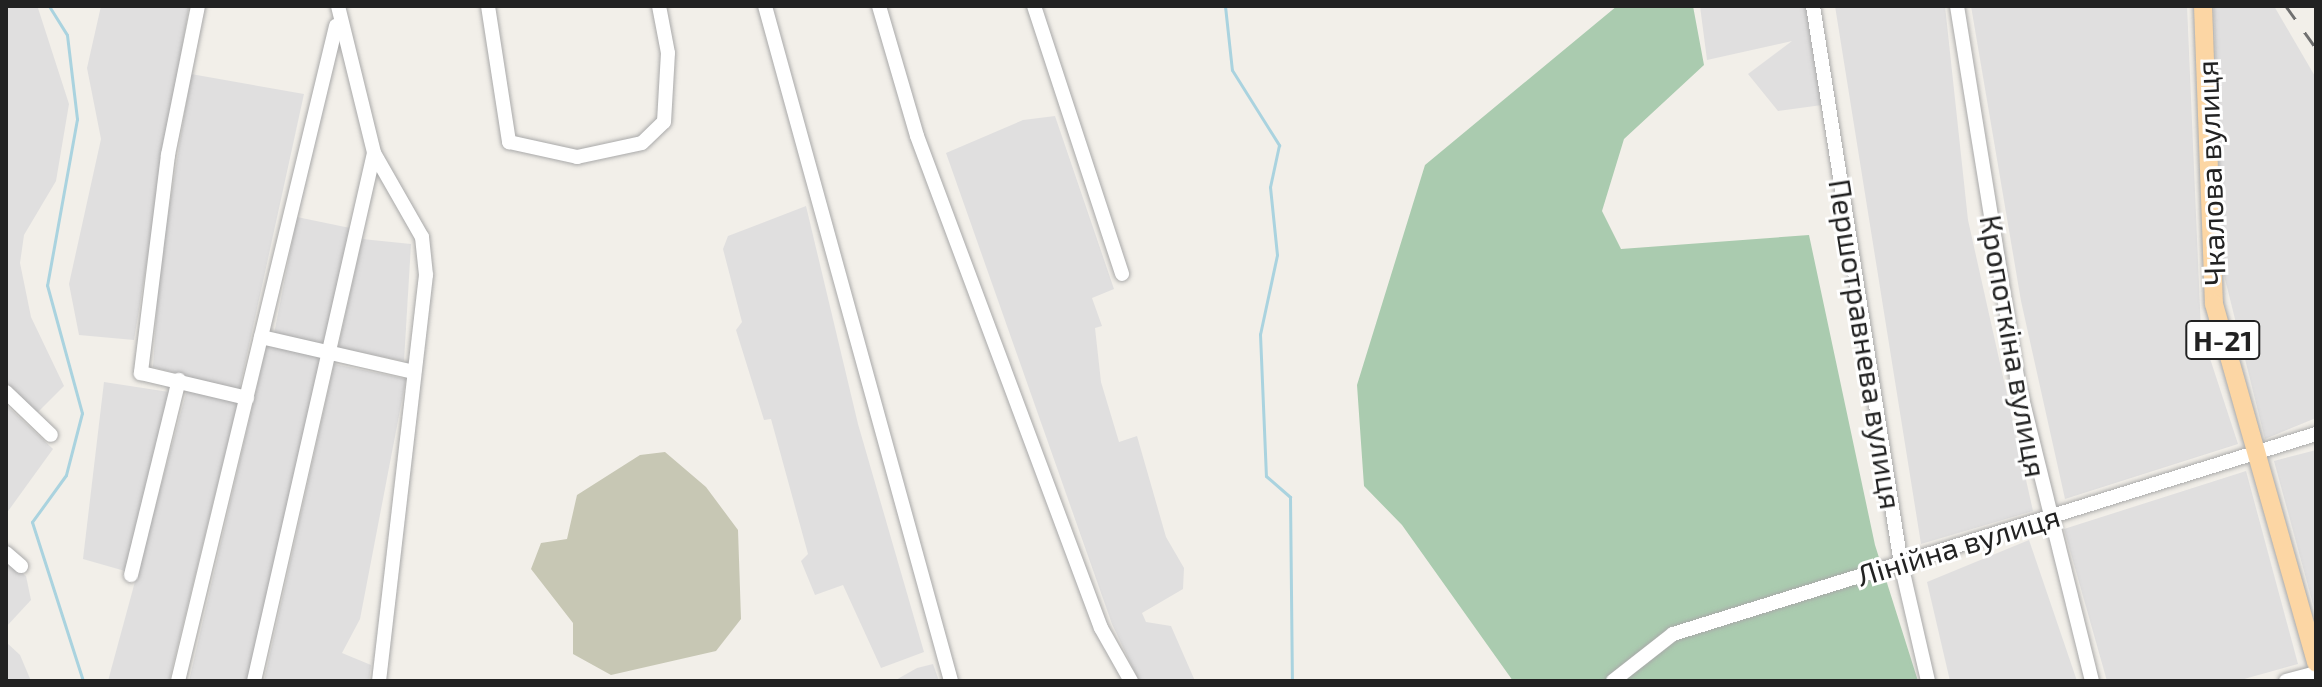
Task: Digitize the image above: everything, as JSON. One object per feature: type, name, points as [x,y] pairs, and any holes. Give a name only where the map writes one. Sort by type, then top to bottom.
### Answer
[{"type":"main road","name":"Чкалова вулиця","points":[[2203,6],[2214,304],[2316,663]]},
{"type":"street","points":[[198,6],[168,155],[141,373],[247,398]]},
{"type":"street","points":[[178,681],[338,6]]},
{"type":"street","points":[[488,6],[509,142],[577,157],[642,143],[664,122],[668,53],[659,6]]},
{"type":"street","points":[[765,6],[951,681]]},
{"type":"street","points":[[879,6],[917,136],[1101,628],[1131,681]]},
{"type":"street","points":[[1034,6],[1122,274]]},
{"type":"street","name":"Першотравнева вулиця","points":[[1813,6],[1901,564],[1928,681]]},
{"type":"street","name":"Кропоткіна вулиця","points":[[1957,6],[2046,518],[2092,681]]},
{"type":"street","points":[[336,22],[374,153],[422,237],[426,275],[379,681]]},
{"type":"street","points":[[254,681],[374,153]]},
{"type":"street","points":[[261,337],[414,372]]},
{"type":"street","points":[[131,575],[179,380]]},
{"type":"street","points":[[6,392],[51,435]]},
{"type":"street","name":"Лінійна вулиця","points":[[1613,681],[1673,634],[2316,434]]},
{"type":"street","points":[[6,553],[21,566]]},
{"type":"street","points":[[2286,681],[2316,673]]},
{"type":"shaded area","points":[[6,6],[38,8],[69,104],[56,181],[24,235],[20,263],[31,317],[64,386],[37,413],[6,382]]},
{"type":"shaded area","points":[[101,6],[189,6],[134,340],[79,335],[69,284],[101,139],[87,68]]},
{"type":"shaded area","points":[[1700,6],[1807,6],[1822,105],[1778,111],[1748,74],[1792,41],[1707,60]]},
{"type":"shaded area","points":[[1835,6],[1945,6],[1968,220],[2033,511],[1921,544]]},
{"type":"shaded area","points":[[1971,6],[2187,6],[2201,331],[2238,444],[2065,499],[2021,301]]},
{"type":"shaded area","points":[[2214,6],[2274,6],[2316,78],[2316,418],[2265,439],[2223,271]]},
{"type":"shaded area","points":[[191,74],[304,94],[239,391],[153,367],[159,271]]},
{"type":"shaded area","points":[[1055,116],[1114,289],[1092,298],[1102,326],[1095,328],[1101,382],[1119,442],[1137,436],[1166,537],[1184,568],[1183,589],[1142,613],[1146,622],[1171,626],[1195,681],[1139,681],[1112,624],[946,153],[1023,120]]},
{"type":"shaded area","points":[[806,206],[858,424],[924,652],[881,668],[843,585],[815,595],[801,561],[808,554],[771,419],[764,420],[736,330],[742,322],[723,249],[728,236]]},
{"type":"shaded area","points":[[297,217],[350,228],[324,346],[274,334]]},
{"type":"shaded area","points":[[362,239],[411,244],[404,361],[338,348]]},
{"type":"shaded area","points":[[267,343],[322,356],[299,464],[247,681],[189,681]]},
{"type":"shaded area","points":[[334,364],[406,379],[360,619],[342,653],[371,665],[369,681],[264,681]]},
{"type":"shaded area","points":[[104,382],[169,392],[125,571],[83,559]]},
{"type":"shaded area","points":[[187,390],[238,402],[169,681],[108,681]]},
{"type":"shaded area","points":[[6,405],[53,449],[6,514]]},
{"type":"shaded area","points":[[2316,450],[2316,615],[2274,461]]},
{"type":"shaded area","points":[[665,452],[706,487],[738,530],[741,619],[716,651],[611,675],[573,654],[573,623],[531,569],[541,543],[567,539],[577,495],[640,455]]},
{"type":"shaded area","points":[[2246,471],[2298,664],[2237,681],[2107,681],[2064,529]]},
{"type":"shaded area","points":[[2029,540],[2077,681],[1950,681],[1927,582]]},
{"type":"shaded area","points":[[6,560],[26,576],[31,600],[6,627]]},
{"type":"shaded area","points":[[6,642],[20,655],[31,681],[6,681]]},
{"type":"shaded area","points":[[933,664],[939,681],[894,681],[917,668]]},
{"type":"green space","points":[[1617,6],[1693,6],[1704,65],[1624,139],[1602,211],[1621,249],[1809,235],[1875,545],[1918,681],[1513,681],[1402,525],[1364,486],[1357,385],[1425,165]]},
{"type":"waterway","points":[[49,6],[67,35],[77,119],[47,285],[82,413],[66,475],[32,522],[83,681]]},
{"type":"waterway","points":[[1225,6],[1232,70],[1279,145],[1270,187],[1277,255],[1260,334],[1266,476],[1290,497],[1292,681]]},
{"type":"railway","points":[[2286,6],[2316,48]]}]
